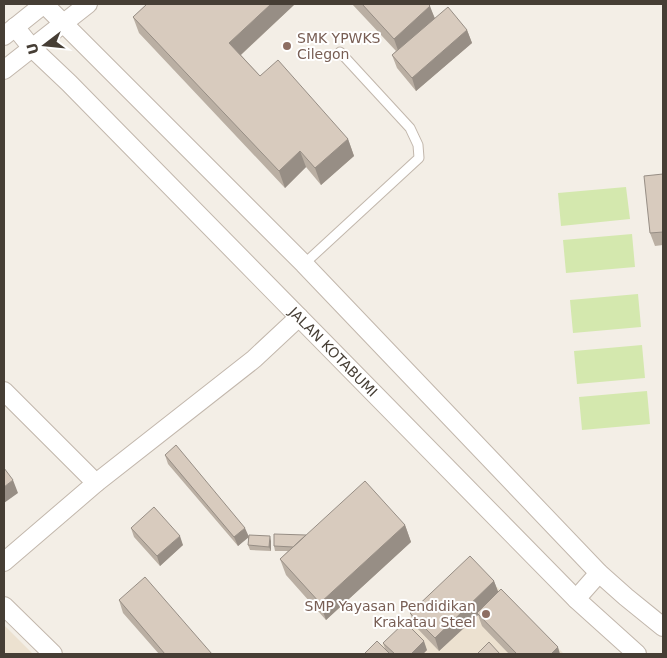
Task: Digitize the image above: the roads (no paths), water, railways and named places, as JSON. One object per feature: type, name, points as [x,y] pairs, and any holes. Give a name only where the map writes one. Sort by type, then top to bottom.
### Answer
[{"type":"street","points":[[9,31],[44,4],[304,264],[599,573],[663,627]]},
{"type":"street","points":[[4,70],[88,4]]},
{"type":"street","name":"JALAN KOTABUMI","points":[[9,31],[32,48],[76,90],[576,599],[637,654]]},
{"type":"street","points":[[4,562],[96,483],[254,359],[298,316]]},
{"type":"street","points":[[4,391],[96,483]]},
{"type":"street","points":[[576,599],[599,573]]},
{"type":"street","points":[[4,606],[53,654]]},
{"type":"lane","points":[[304,264],[419,158],[418,145],[410,128],[340,52]]},
{"type":"place","name":"SMK YPWKS Cilegon","points":[[287,46]]},
{"type":"place","name":"SMP Yayasan Pendidikan Krakatau Steel","points":[[486,614]]}]
